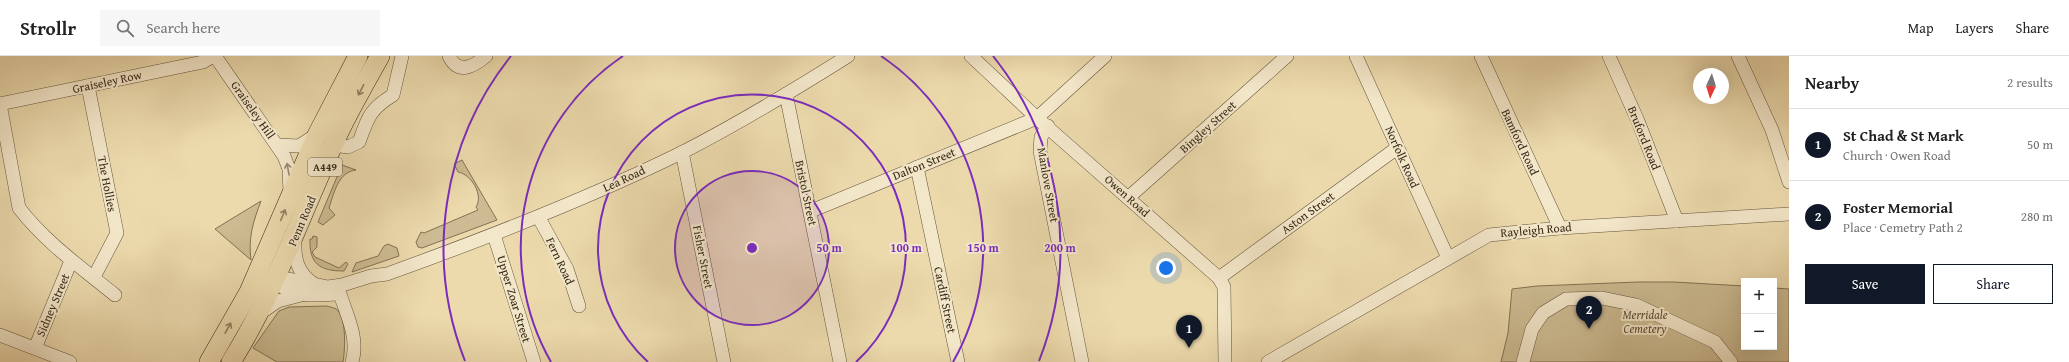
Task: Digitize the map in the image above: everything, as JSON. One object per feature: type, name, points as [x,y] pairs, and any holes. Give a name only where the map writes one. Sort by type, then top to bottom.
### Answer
[{"type":"highway","name":"Penn Road","points":[[209,362],[249,292],[268,251],[317,134],[358,56]]},
{"type":"highway","name":"Penn Road","points":[[231,362],[275,280],[334,145],[380,56]]},
{"type":"street","name":"Graiseley Row","points":[[0,104],[203,62],[214,56]]},
{"type":"street","name":"Graiseley Hill","points":[[214,56],[277,145],[289,170],[291,196]]},
{"type":"street","points":[[334,145],[348,147],[356,145],[359,142],[369,115],[380,102],[393,95],[402,56]]},
{"type":"street","points":[[449,56],[457,67],[465,68],[471,67],[486,56]]},
{"type":"street","name":"Lea Road","points":[[258,314],[278,301],[288,297],[340,294],[373,283],[387,274],[539,218],[682,152],[786,94],[848,56]]},
{"type":"street","name":"Owen Road","points":[[971,56],[1037,118],[1129,197],[1219,278]]},
{"type":"street","points":[[1037,118],[1104,56]]},
{"type":"street","name":"Bingley Street","points":[[1129,197],[1287,56]]},
{"type":"street","name":"Norfolk Road","points":[[1356,56],[1448,258]]},
{"type":"street","name":"Bamford Road","points":[[1481,56],[1560,228]]},
{"type":"street","name":"Bruford Road","points":[[1609,56],[1638,121],[1677,220]]},
{"type":"street","points":[[1738,56],[1772,130],[1789,182]]},
{"type":"street","name":"The Hollies","points":[[88,86],[116,233],[94,277]]},
{"type":"street","name":"Bristol Street","points":[[786,94],[840,362]]},
{"type":"street","name":"Sidney Street","points":[[0,104],[20,208],[27,218],[71,262],[94,277],[115,295]]},
{"type":"street","name":"Dalton Street","points":[[810,212],[1037,118]]},
{"type":"street","name":"Manlove Street","points":[[1048,126],[1042,137],[1040,151],[1082,362]]},
{"type":"street","name":"Graiseley Hill","points":[[277,145],[299,146],[317,134]]},
{"type":"street","name":"Aston Street","points":[[1219,278],[1397,148]]},
{"type":"street","name":"Fisher Street","points":[[682,152],[724,362]]},
{"type":"street","name":"Cardiff Street","points":[[917,167],[958,362]]},
{"type":"street","name":"Rayleigh Road","points":[[1268,362],[1481,239],[1494,234],[1677,220],[1789,214]]},
{"type":"street","name":"Fern Road","points":[[539,218],[566,269],[579,306]]},
{"type":"street","name":"Upper Zoar Street","points":[[494,235],[534,362]]},
{"type":"street","points":[[295,236],[295,256],[300,271],[306,278],[320,286]]},
{"type":"street","name":"Lea Road","points":[[268,251],[267,264],[275,280],[289,292],[305,295]]},
{"type":"street","name":"Sidney Street","points":[[34,348],[71,262]]},
{"type":"street","name":"Lea Road","points":[[249,292],[258,284],[275,280],[289,279],[320,286],[336,287],[371,276],[387,274]]},
{"type":"street","points":[[1219,278],[1224,287],[1225,362]]},
{"type":"street","points":[[340,294],[353,333],[354,346],[352,362]]},
{"type":"street","points":[[1523,362],[1532,329],[1543,313],[1566,299],[1602,298],[1636,305],[1715,342],[1731,362]]},
{"type":"street","points":[[0,335],[70,362]]},
{"type":"green space","points":[[462,160],[497,220],[422,248],[418,247],[416,242],[421,232],[424,233],[478,210],[476,207],[478,197],[475,186],[472,181],[458,172],[454,164]]},
{"type":"green space","points":[[342,165],[356,170],[345,175],[338,184],[329,208],[335,215],[323,225],[318,222]]},
{"type":"green space","points":[[261,201],[252,230],[250,244],[251,260],[215,229]]},
{"type":"green space","points":[[313,236],[317,237],[317,247],[312,252],[315,257],[339,268],[346,262],[348,264],[344,271],[328,270],[314,260],[310,248],[310,239],[312,239]]},
{"type":"green space","points":[[388,244],[397,248],[399,256],[352,272],[356,263],[378,256],[384,246]]},
{"type":"green space","name":"Merridale Cemetery","points":[[1638,282],[1674,282],[1741,286],[1741,350],[1777,350],[1777,288],[1789,289],[1789,362],[1501,362],[1508,333],[1512,289],[1537,286]]},
{"type":"green space","points":[[327,306],[336,309],[340,313],[344,326],[345,342],[343,362],[277,362],[253,348],[279,311],[289,307]]},
{"type":"place","name":"Foster Memorial","points":[[1589,329]]},
{"type":"place","name":"St Chad & St Mark","points":[[1189,348]]}]
